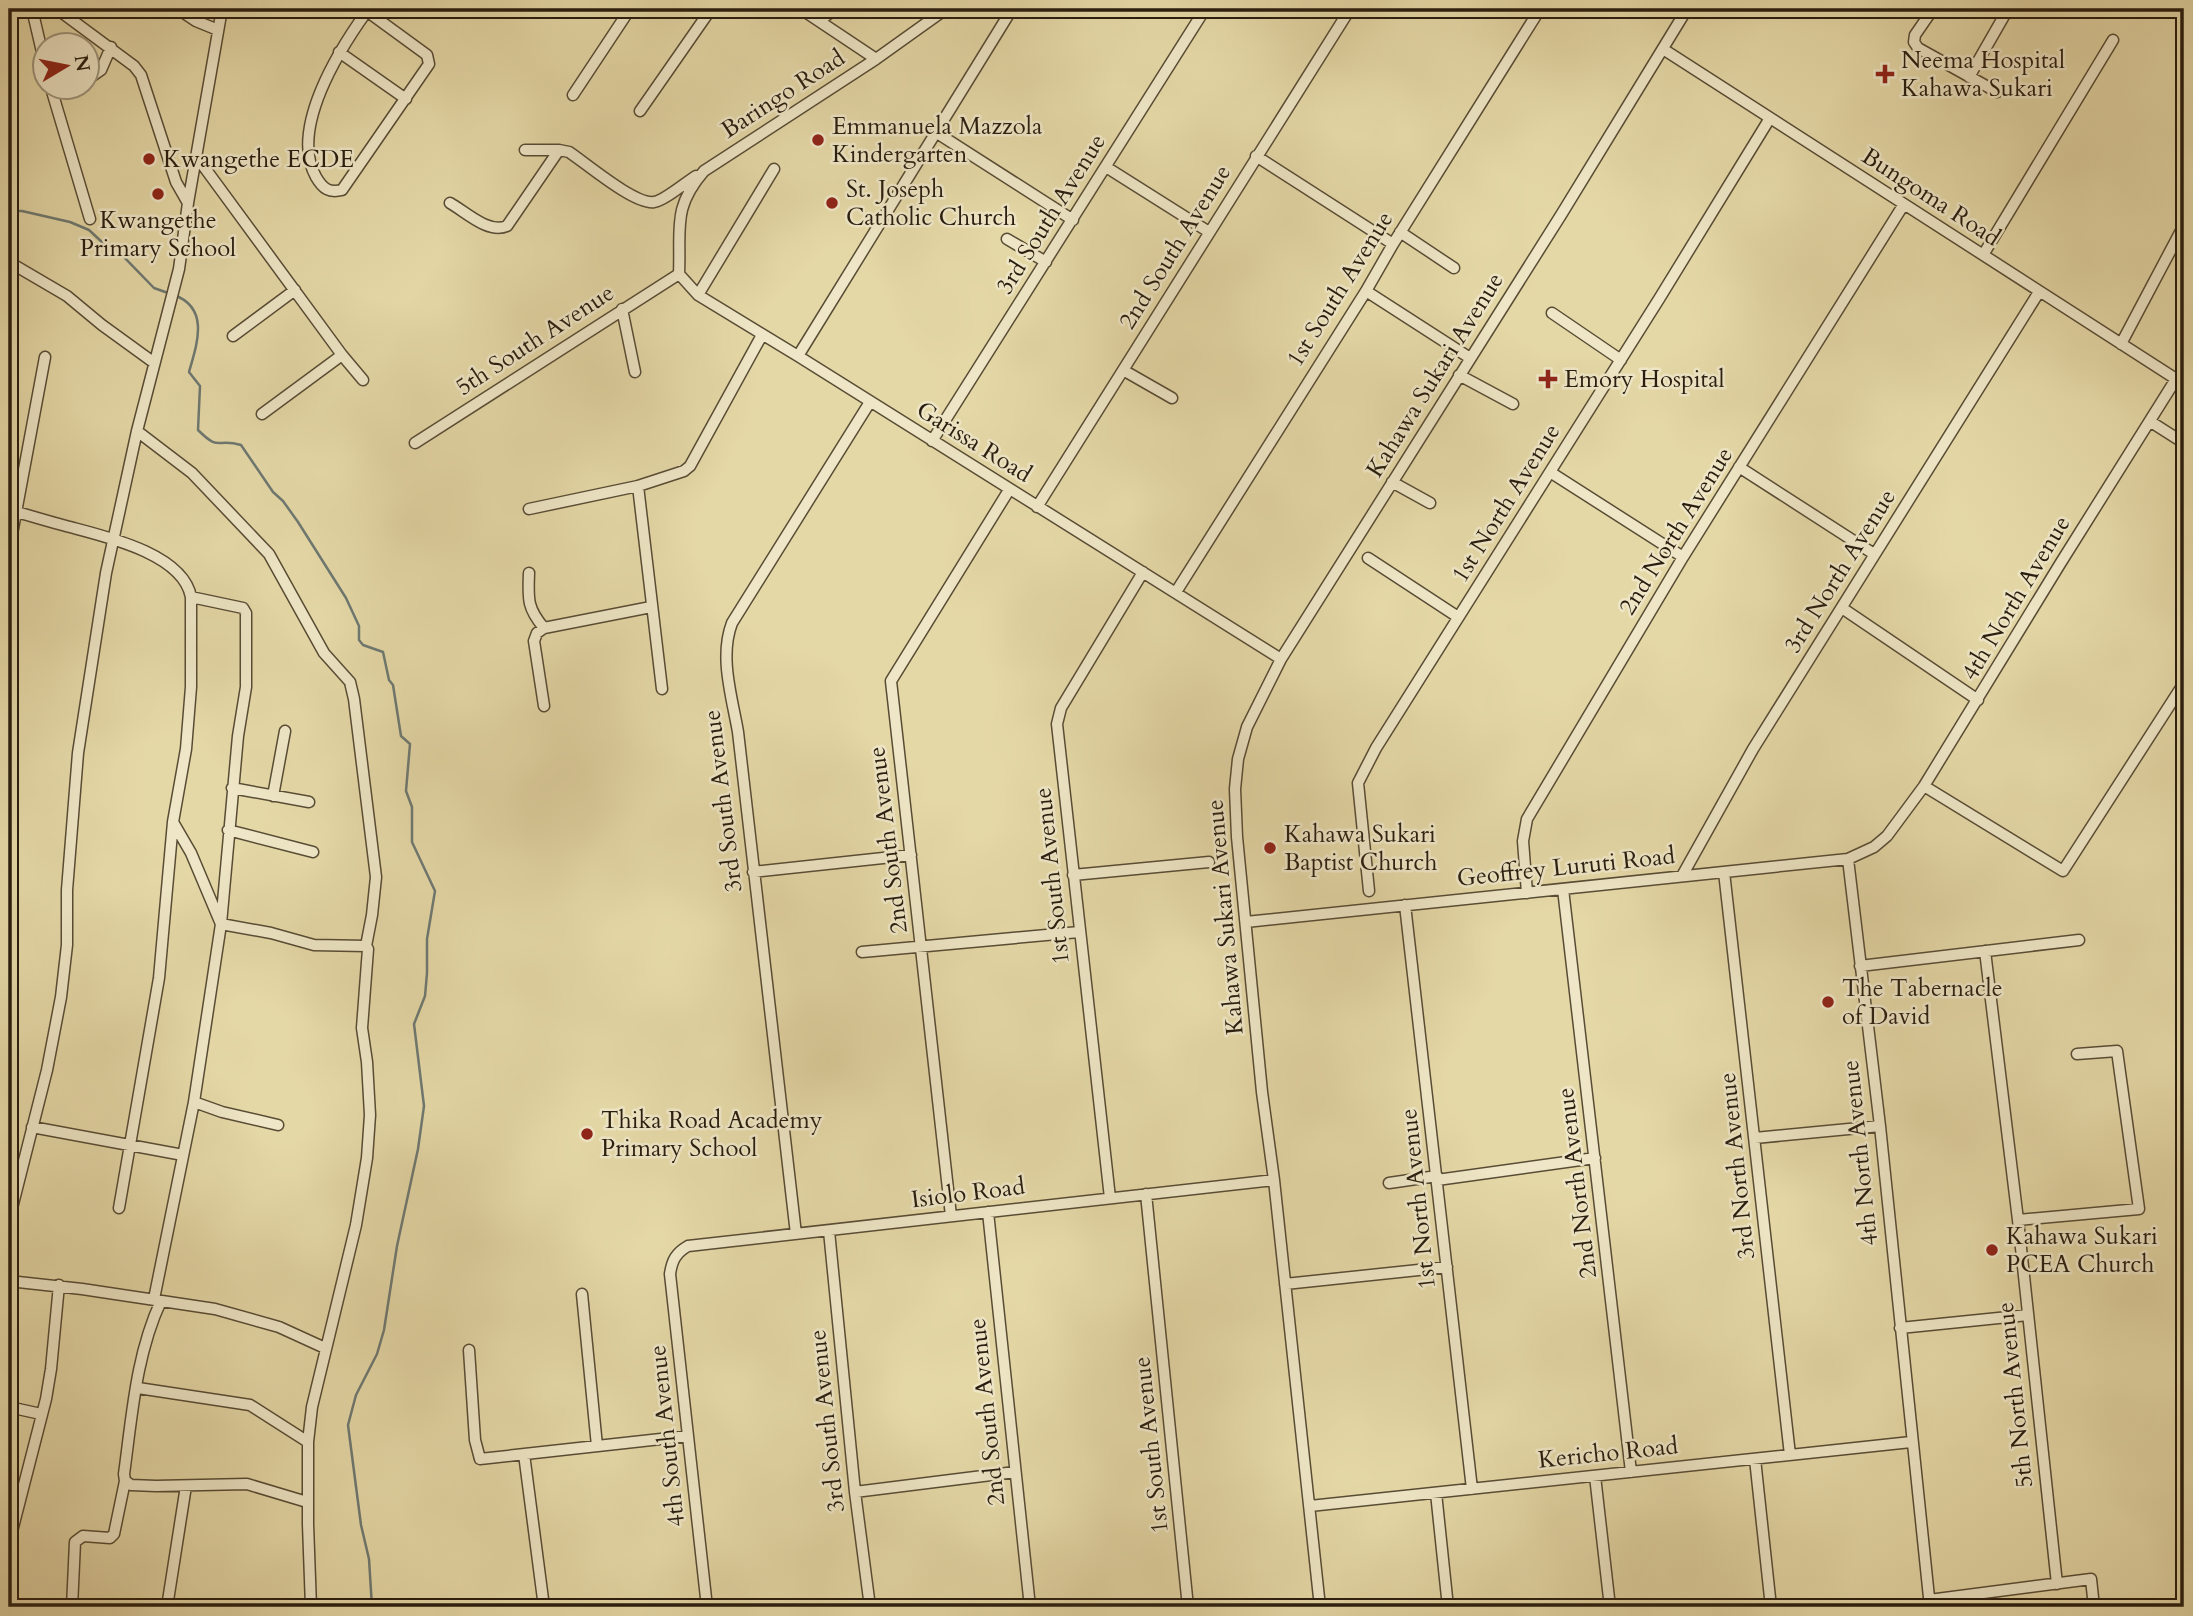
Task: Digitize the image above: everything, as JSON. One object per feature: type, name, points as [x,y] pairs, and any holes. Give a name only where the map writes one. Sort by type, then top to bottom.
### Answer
[{"type":"street","points":[[32,9],[37,32]]},
{"type":"street","points":[[57,9],[111,47],[141,75],[176,181],[188,203]]},
{"type":"street","points":[[178,9],[196,21],[218,30]]},
{"type":"street","points":[[9,1220],[47,1070],[61,997],[78,753],[113,538],[136,431],[179,269],[222,9]]},
{"type":"street","points":[[573,95],[630,9]]},
{"type":"street","points":[[640,111],[710,9]]},
{"type":"street","points":[[801,9],[876,59]]},
{"type":"street","points":[[819,21],[835,9]]},
{"type":"street","name":"Baringo Road","points":[[679,274],[679,216],[691,186],[704,170],[876,59],[946,9]]},
{"type":"street","points":[[798,356],[1012,9]]},
{"type":"street","name":"3rd South Avenue","points":[[932,441],[1205,9]]},
{"type":"street","name":"2nd South Avenue","points":[[1037,508],[1350,9]]},
{"type":"street","name":"1st South Avenue","points":[[1175,592],[1366,291],[1540,9]]},
{"type":"street","name":"Kahawa Sukari Avenue","points":[[1320,1607],[1262,1092],[1236,813],[1238,759],[1247,727],[1281,659],[1687,9]]},
{"type":"street","points":[[1933,9],[1915,34],[1914,42],[1918,48],[1997,92]]},
{"type":"street","points":[[1969,77],[2008,9]]},
{"type":"street","points":[[365,10],[427,55],[429,64],[342,190],[333,192],[327,190],[313,170],[307,139],[327,72],[339,52],[365,10]]},
{"type":"street","points":[[1983,255],[2113,40]]},
{"type":"street","points":[[102,68],[111,47]]},
{"type":"street","name":"Bungoma Road","points":[[1663,50],[2176,379]]},
{"type":"street","points":[[339,52],[406,99]]},
{"type":"street","points":[[57,102],[90,219]]},
{"type":"street","name":"1st North Avenue","points":[[1372,909],[1358,783],[1458,617],[1770,118]]},
{"type":"street","points":[[937,133],[1073,220]]},
{"type":"street","points":[[525,150],[569,152],[645,202],[659,201],[704,170]]},
{"type":"street","points":[[450,202],[491,227],[499,229],[507,226],[559,150]]},
{"type":"street","points":[[196,156],[341,355],[363,380]]},
{"type":"street","points":[[1256,156],[1393,244]]},
{"type":"street","points":[[1106,167],[1209,232]]},
{"type":"street","points":[[698,295],[774,169]]},
{"type":"street","name":"2nd North Avenue","points":[[1527,892],[1523,841],[1528,819],[1683,557],[1904,204]]},
{"type":"street","points":[[2121,344],[2184,225]]},
{"type":"street","points":[[1400,232],[1454,268]]},
{"type":"street","points":[[1007,239],[1046,262]]},
{"type":"street","points":[[9,262],[67,296],[153,362]]},
{"type":"street","name":"Garissa Road","points":[[679,274],[698,295],[1281,659]]},
{"type":"street","name":"5th South Avenue","points":[[415,443],[679,274]]},
{"type":"street","points":[[233,335],[295,290]]},
{"type":"street","points":[[1366,291],[1470,358]]},
{"type":"street","name":"3rd North Avenue","points":[[1682,876],[1753,749],[2039,292]]},
{"type":"street","points":[[622,309],[635,372]]},
{"type":"street","points":[[1552,313],[1621,360]]},
{"type":"street","points":[[529,509],[638,486],[676,475],[690,466],[762,335]]},
{"type":"street","points":[[262,414],[341,355]]},
{"type":"street","points":[[9,550],[13,511],[45,357]]},
{"type":"street","points":[[1123,370],[1172,398]]},
{"type":"street","points":[[1459,374],[1513,404]]},
{"type":"street","name":"4th North Avenue","points":[[1930,1604],[1880,1126],[1848,859],[1874,847],[1887,836],[1924,786],[2176,379]]},
{"type":"street","name":"3rd South Avenue","points":[[796,1234],[726,639],[732,624],[870,402]]},
{"type":"street","points":[[2151,422],[2184,443]]},
{"type":"street","points":[[136,431],[192,473],[269,554],[324,653],[350,682],[358,723],[376,877],[366,946],[362,1028],[370,1115],[367,1158],[356,1225],[324,1348],[312,1407],[308,1442],[307,1502],[311,1607]]},
{"type":"street","points":[[1739,467],[1874,554]]},
{"type":"street","points":[[1550,472],[1683,557]]},
{"type":"street","points":[[1392,482],[1430,503]]},
{"type":"street","points":[[638,486],[662,689]]},
{"type":"street","name":"2nd South Avenue","points":[[951,1216],[891,681],[1009,490]]},
{"type":"street","points":[[13,511],[113,538],[143,551],[180,576],[189,585],[191,597],[191,687],[186,749],[173,822],[159,978],[118,1208]]},
{"type":"street","points":[[1368,558],[1458,617]]},
{"type":"street","name":"1st South Avenue","points":[[1110,1198],[1079,932],[1058,716],[1143,572]]},
{"type":"street","points":[[529,573],[528,599],[531,613],[544,628]]},
{"type":"street","points":[[72,1607],[75,1542],[83,1536],[110,1538],[114,1534],[125,1481],[146,1339],[157,1300],[194,1102],[220,924],[232,788],[246,688],[246,613],[240,606],[191,597]]},
{"type":"street","points":[[544,706],[534,641],[537,633],[544,628],[651,607]]},
{"type":"street","points":[[1842,608],[1978,700]]},
{"type":"street","points":[[1924,786],[2063,871],[2184,683]]},
{"type":"street","points":[[273,796],[285,732]]},
{"type":"street","points":[[232,788],[309,802]]},
{"type":"street","points":[[173,822],[191,853],[220,924]]},
{"type":"street","points":[[228,830],[313,852]]},
{"type":"street","points":[[753,872],[911,855]]},
{"type":"street","name":"Geoffrey Luruti Road","points":[[1246,922],[1848,859]]},
{"type":"street","points":[[1073,875],[1209,862]]},
{"type":"street","name":"3rd North Avenue","points":[[1724,872],[1790,1455]]},
{"type":"street","name":"2nd North Avenue","points":[[1563,889],[1631,1472]]},
{"type":"street","name":"1st North Avenue","points":[[1405,905],[1472,1489]]},
{"type":"street","points":[[220,924],[314,944],[366,946]]},
{"type":"street","points":[[862,952],[1079,932]]},
{"type":"street","points":[[1860,966],[2079,940]]},
{"type":"street","name":"5th North Avenue","points":[[1984,951],[2018,1220],[2057,1584]]},
{"type":"street","points":[[2018,1220],[2140,1209],[2117,1051],[2077,1054]]},
{"type":"street","points":[[194,1102],[222,1112],[278,1125]]},
{"type":"street","points":[[32,1126],[183,1155]]},
{"type":"street","points":[[1755,1138],[1880,1126]]},
{"type":"street","points":[[1389,1183],[1595,1158]]},
{"type":"street","name":"Isiolo Road","points":[[672,1260],[679,1251],[688,1246],[1274,1180]]},
{"type":"street","name":"1st South Avenue","points":[[1146,1194],[1188,1607]]},
{"type":"street","name":"2nd South Avenue","points":[[988,1212],[1030,1607]]},
{"type":"street","name":"3rd South Avenue","points":[[829,1231],[855,1492],[870,1607]]},
{"type":"street","name":"4th South Avenue","points":[[672,1260],[670,1274],[707,1607]]},
{"type":"street","points":[[1285,1284],[1447,1267]]},
{"type":"street","points":[[9,1281],[59,1285],[248,1317],[279,1327],[324,1348]]},
{"type":"street","points":[[9,1543],[51,1369],[59,1285]]},
{"type":"street","points":[[582,1294],[597,1446]]},
{"type":"street","points":[[1900,1328],[2028,1315]]},
{"type":"street","points":[[469,1350],[475,1440],[480,1459],[688,1436]]},
{"type":"street","points":[[138,1388],[250,1405],[308,1442]]},
{"type":"street","points":[[9,1406],[41,1414]]},
{"type":"street","name":"Kericho Road","points":[[1310,1506],[1911,1442]]},
{"type":"street","points":[[524,1454],[544,1607]]},
{"type":"street","points":[[1755,1459],[1771,1607]]},
{"type":"street","points":[[855,1492],[1014,1472]]},
{"type":"street","points":[[1595,1476],[1609,1607]]},
{"type":"street","points":[[125,1481],[131,1485],[247,1484],[307,1502]]},
{"type":"street","points":[[167,1607],[186,1486]]},
{"type":"street","points":[[1436,1493],[1448,1607]]},
{"type":"street","points":[[1930,1604],[2091,1579],[2094,1607]]},
{"type":"waterway","points":[[9,211],[22,211],[70,222],[89,230],[103,243],[119,252],[154,288],[168,293]]},
{"type":"waterway","points":[[174,295],[185,301],[197,318],[197,339],[189,372],[200,386],[198,430],[215,443],[241,445],[273,492],[298,522],[346,598],[359,626],[359,640],[363,645],[383,652],[389,680],[393,685],[401,736],[410,744],[406,791],[412,807],[412,842],[435,891],[427,939],[425,996],[414,1024],[424,1106],[418,1149],[397,1246],[384,1330],[377,1354],[356,1395],[348,1425],[361,1525],[369,1559],[372,1607]]},
{"type":"place","name":"Neema Hospital Kahawa Sukari","points":[[1885,74]]},
{"type":"place","name":"Emmanuela Mazzola Kindergarten","points":[[818,140]]},
{"type":"place","name":"Kwangethe ECDE","points":[[149,159]]},
{"type":"place","name":"Kwangethe Primary School","points":[[158,194]]},
{"type":"place","name":"St. Joseph Catholic Church","points":[[832,203]]},
{"type":"place","name":"Emory Hospital","points":[[1548,379]]},
{"type":"place","name":"Kahawa Sukari Baptist Church","points":[[1270,848]]},
{"type":"place","name":"The Tabernacle of David","points":[[1828,1002]]},
{"type":"place","name":"Thika Road Academy Primary School","points":[[587,1134]]},
{"type":"place","name":"Kahawa Sukari PCEA Church","points":[[1992,1250]]}]
